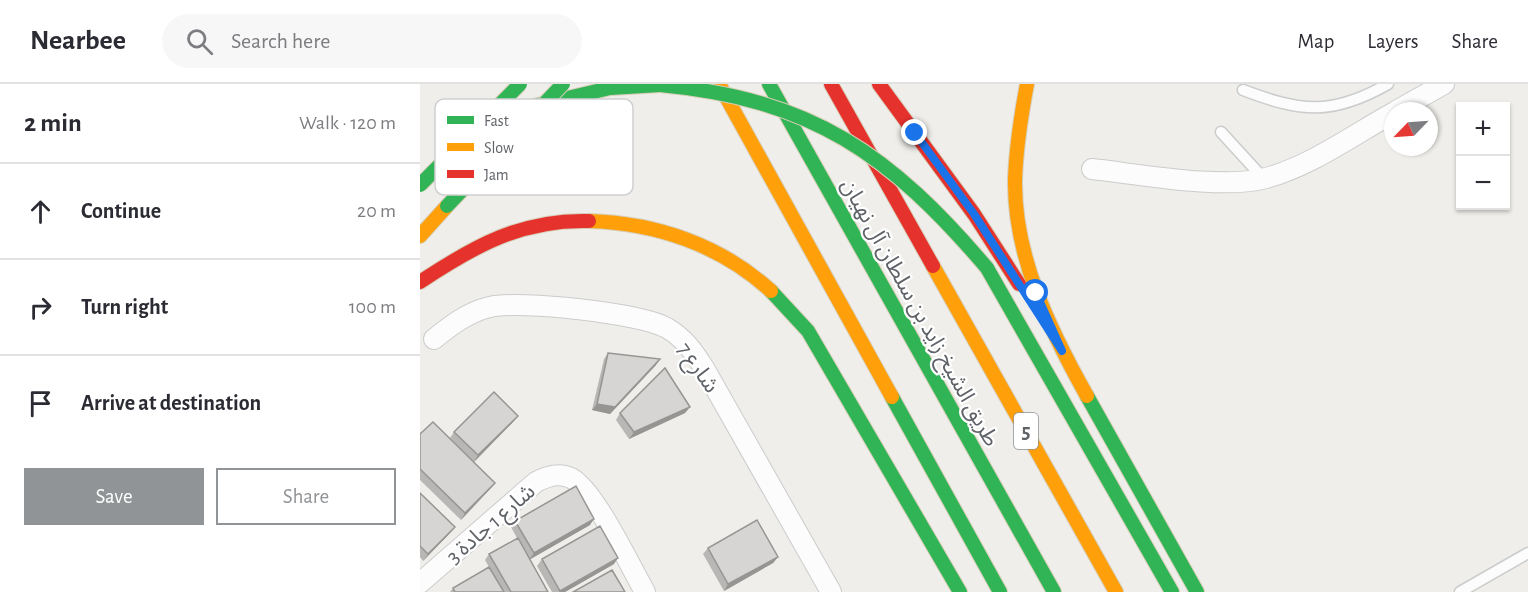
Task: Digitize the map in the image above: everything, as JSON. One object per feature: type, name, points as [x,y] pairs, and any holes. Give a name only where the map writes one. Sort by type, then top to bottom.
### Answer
[{"type":"main road","points":[[505,99],[520,84]]},
{"type":"main road","points":[[549,99],[563,84]]},
{"type":"main road","points":[[719,84],[1000,592]]},
{"type":"main road","name":"طريق الشيخ زايد بن سلطان آل نهيان","points":[[770,84],[1054,592]]},
{"type":"main road","name":"طريق الشيخ زايد بن سلطان آل نهيان","points":[[831,84],[1116,592]]},
{"type":"main road","points":[[879,84],[974,214],[1062,351]]},
{"type":"main road","points":[[1027,84],[1016,154],[1016,207],[1029,272],[1046,319],[1062,351],[1197,592]]},
{"type":"main road","points":[[566,99],[610,88],[660,85],[719,91],[779,107],[836,133],[889,166],[941,214],[987,268],[1172,592]]},
{"type":"main road","points":[[420,164],[435,153]]},
{"type":"main road","points":[[420,185],[435,170]]},
{"type":"main road","points":[[420,236],[457,195]]},
{"type":"main road","points":[[420,282],[436,268],[481,243],[530,227],[580,220],[652,227],[694,240],[729,258],[780,297],[808,331],[960,592]]},
{"type":"street","points":[[1412,102],[1444,84]]},
{"type":"street","points":[[1092,169],[1230,182],[1264,179],[1302,164],[1384,118]]},
{"type":"street","name":"شارع 7","points":[[434,339],[477,311],[515,303],[632,317],[668,329],[681,338],[698,359],[831,592]]},
{"type":"street","name":"شارع 1 جادة 3","points":[[420,583],[536,482],[545,477],[561,475],[570,477],[589,494],[645,592]]},
{"type":"lane","points":[[1243,90],[1282,105],[1305,109],[1350,102],[1388,84]]},
{"type":"lane","points":[[1221,132],[1264,179]]},
{"type":"lane","points":[[1460,592],[1528,553]]},
{"type":"building","points":[[608,353],[660,359],[615,407],[597,404]]},
{"type":"building","points":[[665,368],[690,407],[634,432],[620,413]]},
{"type":"building","points":[[494,392],[518,416],[478,455],[454,432]]},
{"type":"building","points":[[433,422],[495,483],[465,513],[420,469],[420,434]]},
{"type":"building","points":[[576,486],[594,519],[534,553],[515,521]]},
{"type":"building","points":[[420,493],[455,527],[428,554],[420,546]]},
{"type":"building","points":[[757,520],[778,557],[728,584],[708,548]]},
{"type":"building","points":[[600,526],[618,558],[560,591],[542,559]]},
{"type":"building","points":[[518,538],[548,592],[511,592],[489,554]]},
{"type":"building","points":[[489,567],[504,592],[455,592],[453,588]]},
{"type":"building","points":[[612,570],[625,592],[573,592]]},
{"type":"traffic: fast","points":[[505,99],[520,84]]},
{"type":"traffic: fast","points":[[549,99],[563,84]]},
{"type":"traffic: fast","points":[[769,84],[1054,592]]},
{"type":"traffic: fast","points":[[564,99],[610,88],[660,85]]},
{"type":"traffic: fast","points":[[660,85],[714,92],[762,103],[805,119],[844,139],[881,164],[916,193],[987,268]]},
{"type":"traffic: fast","points":[[420,185],[435,170]]},
{"type":"traffic: fast","points":[[447,206],[457,195]]},
{"type":"traffic: fast","points":[[987,268],[1172,592]]},
{"type":"traffic: fast","points":[[771,291],[808,331],[960,592]]},
{"type":"traffic: fast","points":[[1087,396],[1197,592]]},
{"type":"traffic: fast","points":[[892,397],[1000,592]]},
{"type":"traffic: slow","points":[[719,84],[892,397]]},
{"type":"traffic: slow","points":[[1027,84],[1019,132],[1015,180],[1016,209],[1021,237],[1028,265],[1048,319],[1087,396]]},
{"type":"traffic: slow","points":[[420,236],[447,206]]},
{"type":"traffic: slow","points":[[589,221],[639,226],[686,240],[731,261],[771,291]]},
{"type":"traffic: slow","points":[[933,266],[1116,592]]},
{"type":"traffic: jam","points":[[831,84],[933,266]]},
{"type":"traffic: jam","points":[[879,84],[974,214],[1019,284]]},
{"type":"traffic: jam","points":[[420,282],[460,257],[500,237],[542,225],[589,221]]},
{"type":"route","points":[[915,133],[974,214],[1062,351],[1036,293]]}]
